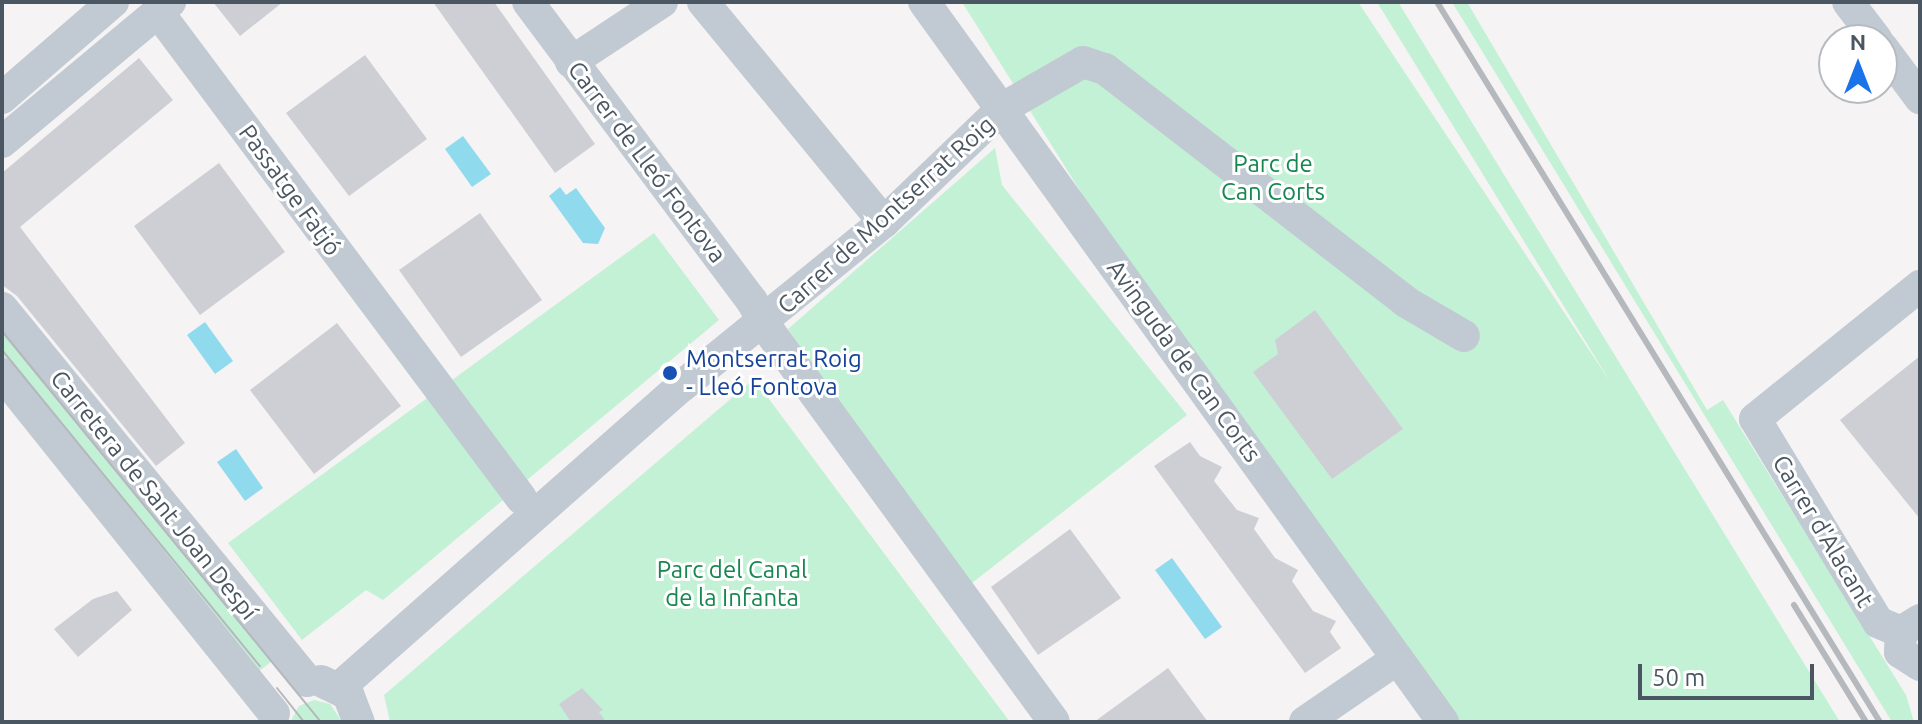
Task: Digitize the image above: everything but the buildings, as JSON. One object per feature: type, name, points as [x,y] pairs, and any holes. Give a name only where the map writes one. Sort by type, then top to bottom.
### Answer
[{"type":"street","points":[[2,98],[113,2]]},
{"type":"street","name":"Carrer de Lleó Fontova","points":[[528,2],[746,292],[764,324],[1054,722]]},
{"type":"street","points":[[571,62],[662,2]]},
{"type":"street","points":[[703,2],[884,222]]},
{"type":"street","name":"Avinguda de Can Corts","points":[[924,2],[1443,722]]},
{"type":"street","points":[[1848,2],[1865,24]]},
{"type":"street","points":[[2,142],[164,7]]},
{"type":"street","name":"Passatge Fatjó","points":[[164,7],[421,369],[521,498]]},
{"type":"street","name":"Carrer de Montserrat Roig","points":[[340,687],[590,464],[764,324],[884,222],[1003,108],[1065,68],[1083,62],[1105,69],[1305,228],[1406,302],[1464,336]]},
{"type":"street","points":[[1898,68],[1920,98]]},
{"type":"street","name":"Carrer d'Alacant","points":[[1910,626],[1878,622],[1755,419],[1920,286]]},
{"type":"street","name":"Carretera de Sant Joan Despí","points":[[2,308],[307,681]]},
{"type":"street","name":"Carretera de Sant Joan Despí","points":[[2,374],[274,718]]},
{"type":"street","points":[[1910,626],[1900,652],[1920,665]]},
{"type":"street","points":[[1305,722],[1397,659]]},
{"type":"street","points":[[274,718],[283,695],[307,681],[340,687],[354,703],[359,722]]},
{"type":"green space","name":"Parc de Can Corts","points":[[962,2],[1358,2],[1611,383],[1377,2],[1398,2],[1840,722],[1439,722],[1099,221]]},
{"type":"green space","points":[[1452,2],[1467,2],[1707,410],[1723,400],[1906,695],[1914,722],[1892,722]]},
{"type":"green space","points":[[995,148],[1002,185],[1187,415],[972,583],[953,581],[788,329]]},
{"type":"green space","points":[[654,233],[719,320],[383,600],[366,590],[302,640],[228,543]]},
{"type":"green space","points":[[2,317],[278,656],[257,673],[2,361]]},
{"type":"green space","name":"Parc del Canal de la Infanta","points":[[754,379],[1010,722],[390,722],[384,695]]},
{"type":"green space","points":[[314,700],[330,704],[342,722],[290,722],[299,706]]},
{"type":"water","points":[[463,136],[491,174],[472,187],[445,149]]},
{"type":"water","points":[[560,187],[566,195],[576,188],[605,228],[598,244],[583,243],[549,196]]},
{"type":"water","points":[[205,322],[233,361],[215,374],[187,335]]},
{"type":"water","points":[[236,449],[263,488],[245,501],[217,462]]},
{"type":"water","points":[[1172,558],[1222,627],[1205,639],[1155,570]]},
{"type":"tram line","points":[[2,331],[321,722]]},
{"type":"tram line","points":[[2,350],[260,666]]},
{"type":"tram line","points":[[277,688],[304,722]]},
{"type":"railway","points":[[1437,2],[1880,722]]},
{"type":"railway","points":[[1794,605],[1866,722]]},
{"type":"place","name":"Montserrat Roig - Lleó Fontova","points":[[670,373]]}]
